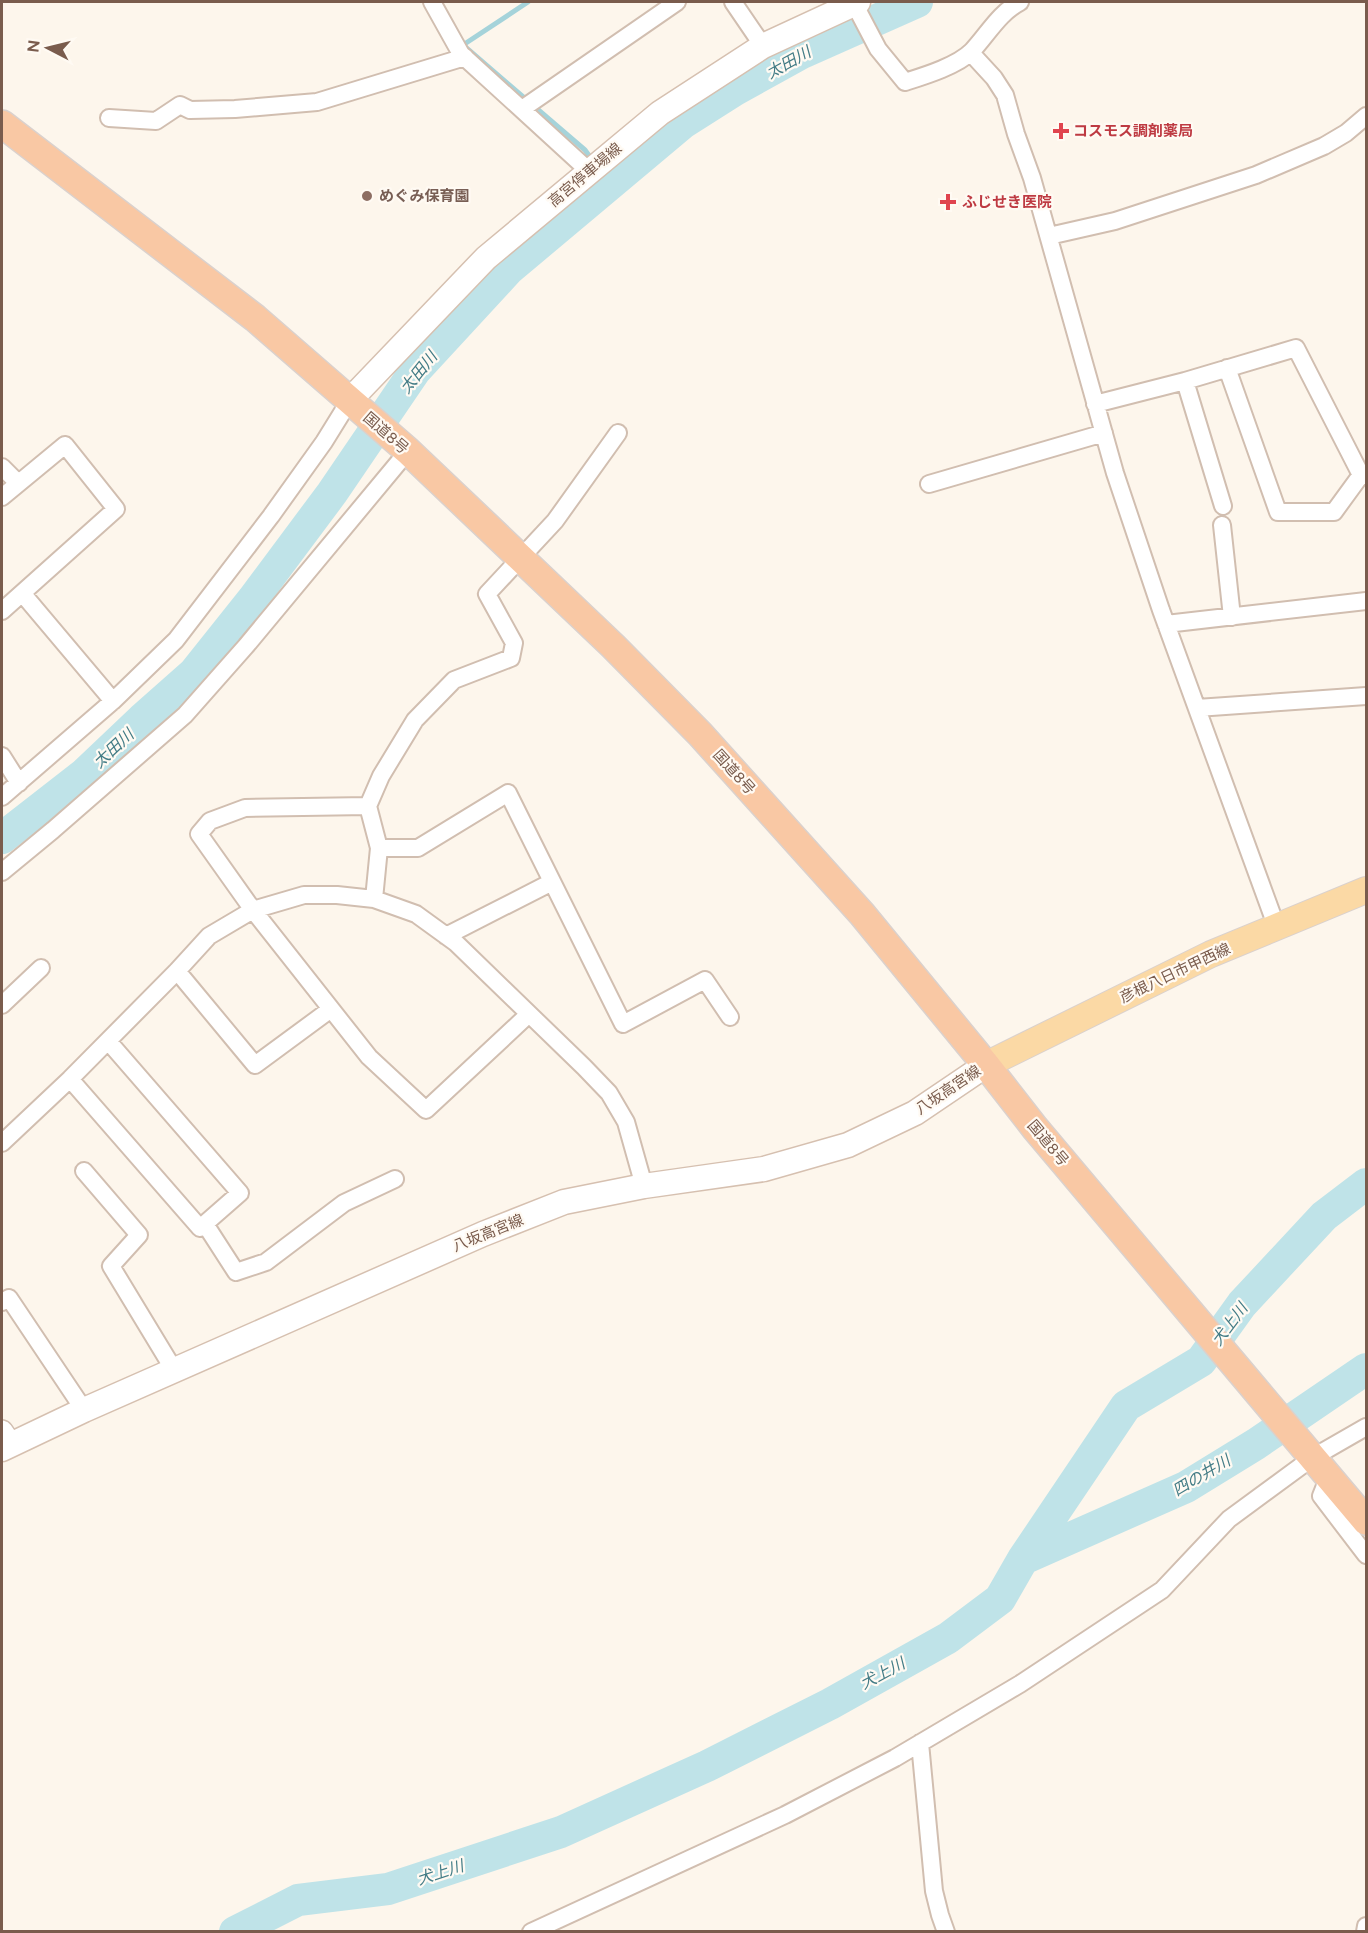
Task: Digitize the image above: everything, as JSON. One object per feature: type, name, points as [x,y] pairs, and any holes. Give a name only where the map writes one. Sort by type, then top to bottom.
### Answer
[{"type":"highway","name":"国道8号","points":[[2,124],[255,318],[355,405],[521,557],[700,735],[862,914],[1035,1128],[1366,1521]]},
{"type":"main road","name":"高宮停車場線","points":[[355,405],[486,258],[660,113],[763,46],[851,4]]},
{"type":"main road","name":"彦根八日市甲西線","points":[[986,1065],[1211,954],[1366,890]]},
{"type":"main road","name":"八坂高宮線","points":[[5,1441],[84,1410],[483,1234],[564,1202],[644,1186],[764,1169],[848,1146],[915,1113],[986,1065]]},
{"type":"street","points":[[432,2],[465,57],[590,171]]},
{"type":"street","points":[[522,109],[677,2]]},
{"type":"street","points":[[733,2],[763,46]]},
{"type":"street","points":[[851,4],[878,49],[905,82],[943,69],[971,53],[987,32],[1020,2]]},
{"type":"street","points":[[971,53],[994,78],[1005,95],[1049,236],[1095,404],[1166,624],[1277,928]]},
{"type":"street","points":[[110,118],[156,121],[180,105],[190,111],[316,102],[465,57]]},
{"type":"street","points":[[1049,236],[1115,221],[1256,175],[1324,146],[1346,133],[1366,116]]},
{"type":"street","points":[[1095,404],[1185,381],[1227,368],[1296,348],[1364,476],[1334,512],[1278,512],[1227,368]]},
{"type":"street","points":[[1185,381],[1223,506]]},
{"type":"street","points":[[2,797],[113,701],[176,640],[271,516],[324,442],[355,405]]},
{"type":"street","points":[[374,899],[379,848],[368,806],[381,776],[415,720],[454,680],[511,658],[514,643],[487,594],[555,521],[618,433]]},
{"type":"street","points":[[929,484],[1104,433]]},
{"type":"street","points":[[2,497],[64,445],[116,509],[2,611]]},
{"type":"street","points":[[2,872],[185,715],[253,637],[405,449]]},
{"type":"street","points":[[2,467],[18,483]]},
{"type":"street","points":[[1222,525],[1232,617]]},
{"type":"street","points":[[22,593],[113,701]]},
{"type":"street","points":[[1166,624],[1366,601]]},
{"type":"street","points":[[1197,708],[1366,696]]},
{"type":"street","points":[[2,756],[19,783]]},
{"type":"street","points":[[379,848],[417,848],[508,793],[623,1024],[705,980],[730,1017]]},
{"type":"street","points":[[368,806],[244,808],[210,821],[199,834],[253,910],[369,1057],[426,1110],[529,1014]]},
{"type":"street","points":[[446,936],[552,882]]},
{"type":"street","points":[[2,1143],[108,1041],[209,936],[253,910],[304,895],[337,895],[374,899],[416,914],[446,936],[529,1014],[609,1093],[626,1122],[644,1186]]},
{"type":"street","points":[[2,1005],[41,968]]},
{"type":"street","points":[[177,971],[255,1065],[331,1009]]},
{"type":"street","points":[[70,1079],[200,1228],[240,1193],[108,1041]]},
{"type":"street","points":[[84,1171],[139,1235],[111,1266],[174,1370]]},
{"type":"street","points":[[205,1224],[236,1272],[266,1262],[344,1203],[395,1179]]},
{"type":"street","points":[[2,1302],[9,1298],[84,1410]]},
{"type":"street","points":[[531,1932],[785,1815],[920,1743],[1020,1684],[1162,1590],[1229,1519],[1366,1427]]},
{"type":"street","points":[[1315,1460],[1321,1496],[1366,1556]]},
{"type":"street","points":[[920,1743],[934,1891],[946,1932]]},
{"type":"street","points":[[1365,1932],[1366,1926]]},
{"type":"waterway","points":[[528,2],[463,45],[585,150],[593,161]]},
{"type":"waterway","name":"太田川","points":[[2,838],[83,775],[194,673],[332,493],[415,371],[509,269],[683,123],[735,90],[800,54],[917,2]]},
{"type":"waterway","points":[[601,171],[610,183]]},
{"type":"waterway","name":"犬上川","points":[[235,1932],[298,1900],[388,1889],[561,1832],[707,1766],[830,1704],[948,1638],[1000,1599],[1023,1559],[1126,1406],[1201,1361],[1242,1304],[1324,1216],[1366,1184]]},
{"type":"waterway","name":"四の井川","points":[[1023,1559],[1186,1487],[1256,1444],[1366,1369]]},
{"type":"place","name":"コスモス調剤薬局","points":[[1061,131]]},
{"type":"place","name":"めぐみ保育園","points":[[367,196]]},
{"type":"place","name":"ふじせき医院","points":[[948,202]]}]
